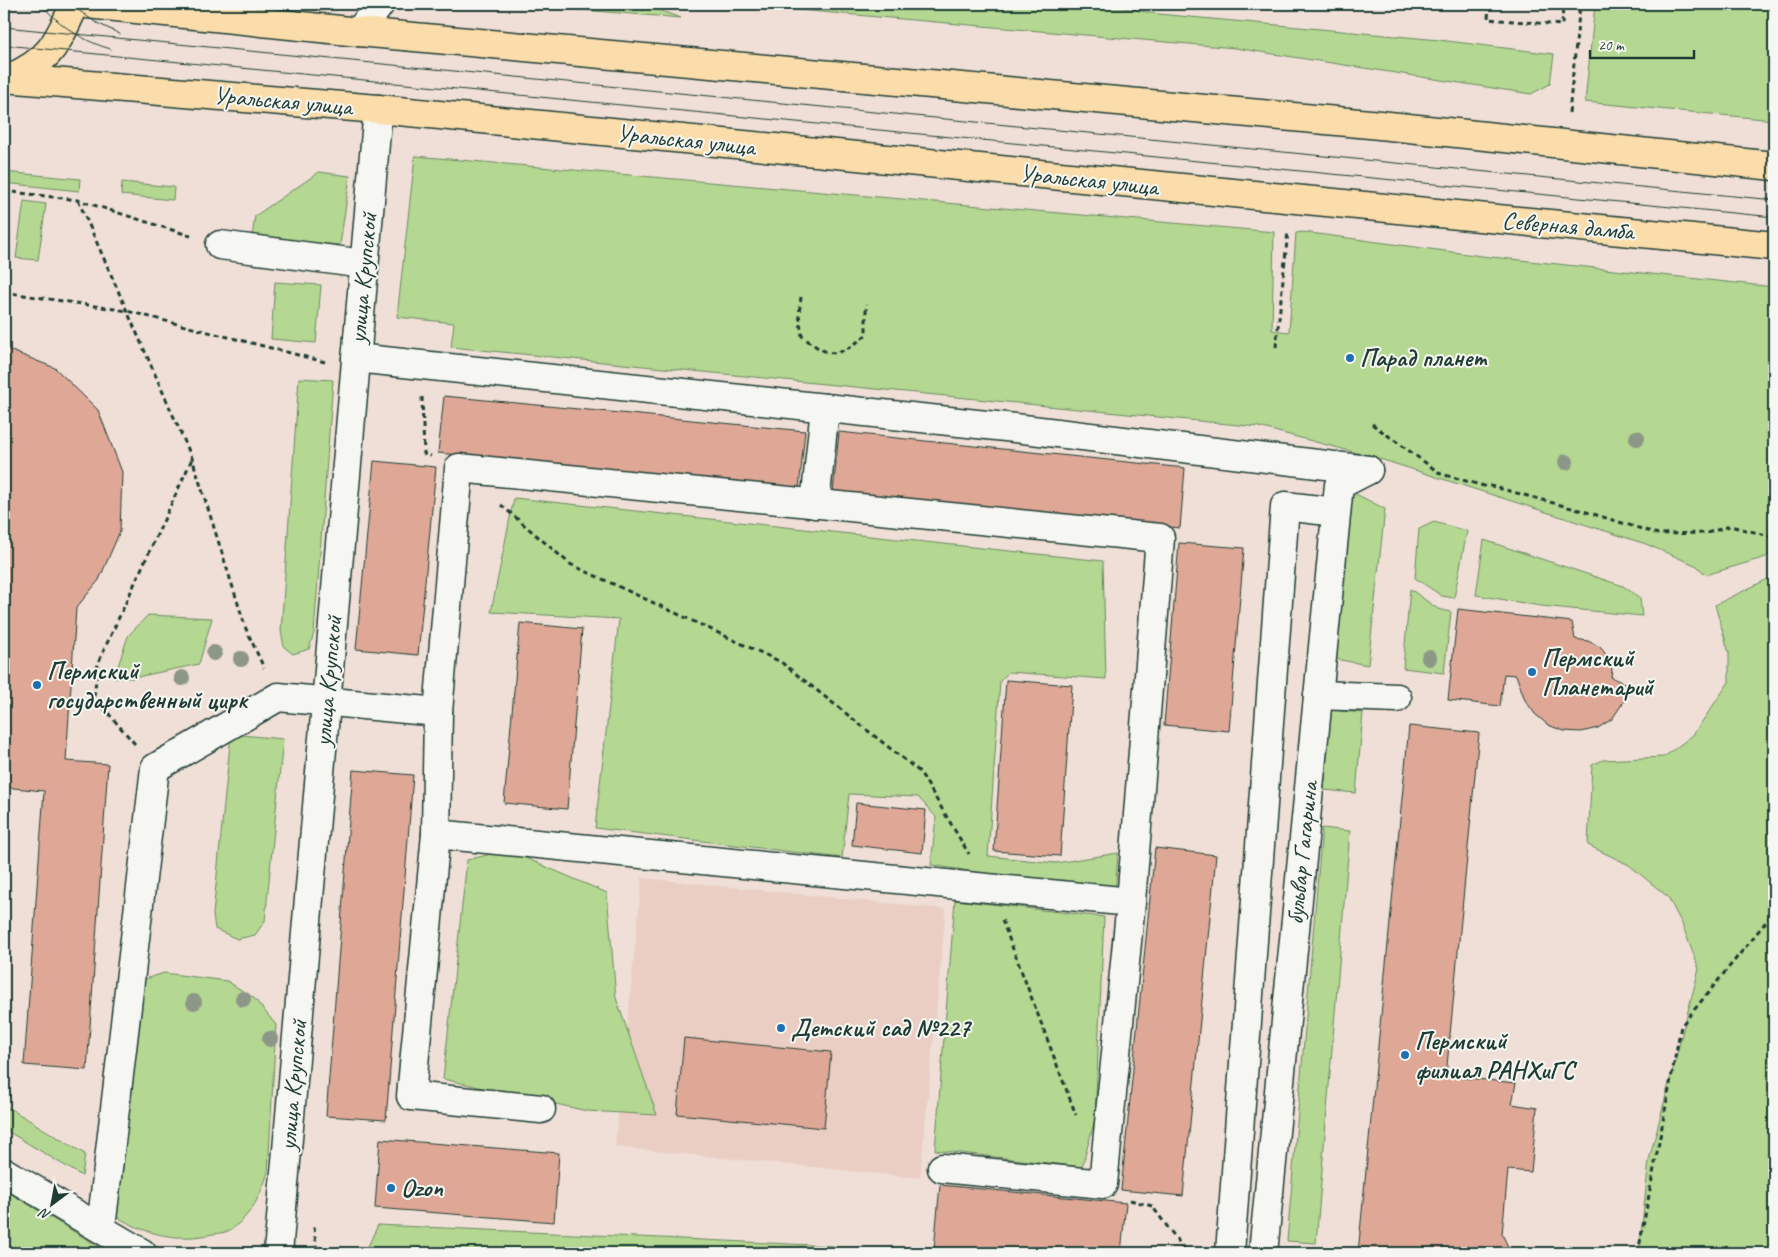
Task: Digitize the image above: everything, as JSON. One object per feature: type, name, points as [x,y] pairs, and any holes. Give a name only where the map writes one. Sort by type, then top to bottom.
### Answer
[{"type":"main road","name":"Уральская улица","points":[[6,76],[27,70],[44,59],[58,39],[75,4]]},
{"type":"main road","points":[[87,4],[358,32],[1370,124],[1774,166]]},
{"type":"main road","name":"Уральская улица","points":[[6,76],[378,110],[1362,207]]},
{"type":"main road","name":"Северная дамба","points":[[1362,207],[1774,246]]},
{"type":"street","points":[[358,32],[380,4]]},
{"type":"street","name":"улица Крупской","points":[[278,1253],[378,110]]},
{"type":"street","points":[[220,245],[364,264]]},
{"type":"street","points":[[356,364],[420,364],[825,408],[815,504]]},
{"type":"street","name":"бульвар Гагарина","points":[[825,408],[1368,470],[1339,485],[1263,1253]]},
{"type":"street","points":[[541,1109],[411,1096],[436,834],[438,712],[459,468],[1160,538],[1132,902],[1103,1184],[942,1168]]},
{"type":"street","points":[[1230,1253],[1284,506],[1336,512]]},
{"type":"street","points":[[1318,696],[1397,698]]},
{"type":"street","points":[[101,1228],[155,768],[278,697],[438,712]]},
{"type":"street","points":[[436,834],[1132,902]]},
{"type":"street","points":[[4,1172],[101,1228],[139,1253]]},
{"type":"path","points":[[1488,4],[1488,19],[1562,25],[1563,4]]},
{"type":"path","points":[[1569,112],[1580,4]]},
{"type":"path","points":[[4,191],[78,200],[220,245]]},
{"type":"path","points":[[78,200],[192,458],[246,629],[260,659]]},
{"type":"path","points":[[1276,347],[1289,222]]},
{"type":"path","points":[[4,292],[127,311],[356,364]]},
{"type":"path","points":[[801,297],[799,314],[802,336],[821,352],[840,353],[866,335],[866,304]]},
{"type":"path","points":[[420,364],[424,454],[459,468]]},
{"type":"path","points":[[1372,424],[1441,474],[1590,513],[1658,534],[1707,533],[1730,526],[1774,537]]},
{"type":"path","points":[[155,768],[94,697],[98,663],[192,458]]},
{"type":"path","points":[[496,500],[570,564],[781,662],[920,772],[990,888],[1078,1119]]},
{"type":"path","points":[[1638,1253],[1681,1026],[1774,912]]},
{"type":"path","points":[[1103,1184],[1113,1194],[1152,1206],[1188,1253]]},
{"type":"shaded area","name":"Детский сад №227","points":[[642,878],[946,909],[920,1178],[615,1147]]},
{"type":"green space","points":[[508,4],[641,4],[681,18]]},
{"type":"green space","points":[[729,4],[1102,4],[1158,14],[1439,40],[1554,54],[1550,84],[1531,94],[1235,48]]},
{"type":"green space","points":[[1595,4],[1774,4],[1774,120],[1585,102]]},
{"type":"green space","points":[[415,156],[1274,232],[1272,330],[1289,332],[1296,233],[1303,232],[1482,256],[1774,287],[1774,549],[1766,557],[1706,575],[1697,566],[1646,544],[1380,459],[1259,427],[451,347],[454,323],[397,317]]},
{"type":"green space","points":[[4,172],[80,179],[79,191],[4,183]]},
{"type":"green space","points":[[319,172],[350,176],[340,245],[252,237],[255,216]]},
{"type":"green space","points":[[122,182],[174,187],[173,200],[121,195]]},
{"type":"green space","points":[[24,201],[46,204],[38,260],[16,258]]},
{"type":"green space","points":[[275,282],[321,285],[316,343],[271,339]]},
{"type":"green space","points":[[299,378],[333,380],[314,633],[309,649],[293,654],[284,647],[281,631]]},
{"type":"green space","points":[[1352,492],[1385,509],[1368,665],[1335,659]]},
{"type":"green space","points":[[514,498],[1103,561],[1106,679],[1009,672],[1000,681],[988,856],[1056,863],[1118,853],[1115,894],[931,865],[936,817],[918,797],[849,794],[842,858],[595,828],[619,619],[491,612]]},
{"type":"green space","points":[[1434,522],[1467,531],[1454,598],[1442,596],[1415,578],[1419,529]]},
{"type":"green space","points":[[1484,540],[1623,586],[1640,598],[1642,616],[1541,606],[1476,595]]},
{"type":"green space","points":[[1774,576],[1774,1253],[1639,1253],[1649,1160],[1699,969],[1682,924],[1668,897],[1629,865],[1588,845],[1592,765],[1603,760],[1664,757],[1693,735],[1729,682],[1729,653],[1715,605]]},
{"type":"green space","points":[[1410,589],[1438,609],[1451,612],[1444,673],[1403,668]]},
{"type":"green space","points":[[148,615],[212,618],[199,664],[132,678],[114,678],[128,636]]},
{"type":"green space","points":[[1331,710],[1363,713],[1356,793],[1324,790]]},
{"type":"green space","points":[[231,734],[283,739],[265,921],[255,935],[237,939],[215,929],[213,915]]},
{"type":"green space","points":[[1322,828],[1350,831],[1316,1243],[1287,1241]]},
{"type":"green space","points":[[507,850],[607,893],[616,998],[657,1115],[587,1111],[443,1079],[467,860]]},
{"type":"green space","points":[[955,900],[1104,917],[1095,1119],[1082,1167],[935,1150]]},
{"type":"green space","points":[[164,973],[227,981],[254,998],[276,1025],[268,1172],[259,1196],[245,1217],[225,1232],[175,1237],[140,1228],[117,1217],[139,981]]},
{"type":"green space","points":[[4,1105],[85,1154],[82,1176],[4,1129]]},
{"type":"green space","points":[[4,1190],[103,1249],[104,1253],[4,1253]]},
{"type":"green space","points":[[378,1225],[833,1246],[844,1253],[365,1253]]},
{"type":"building","name":"Пермский государственный цирк","points":[[4,348],[55,368],[98,410],[122,472],[120,531],[99,580],[76,608],[66,761],[108,764],[87,1070],[24,1065],[44,791],[4,787]]},
{"type":"building","points":[[444,396],[805,431],[799,488],[438,453]]},
{"type":"building","points":[[839,432],[1185,468],[1180,528],[833,492]]},
{"type":"building","points":[[374,461],[436,467],[418,655],[356,649]]},
{"type":"building","points":[[1179,543],[1244,548],[1229,731],[1164,725]]},
{"type":"building","name":"Пермский Планетарий","points":[[1458,609],[1572,622],[1575,639],[1588,641],[1600,647],[1608,657],[1612,670],[1611,677],[1633,688],[1612,719],[1598,728],[1581,732],[1564,731],[1548,725],[1535,714],[1525,700],[1516,675],[1504,674],[1500,706],[1448,700]]},
{"type":"building","points":[[520,623],[582,629],[567,809],[504,803]]},
{"type":"building","points":[[1006,680],[1072,685],[1060,856],[994,851]]},
{"type":"building","points":[[1409,726],[1479,733],[1446,1076],[1516,1083],[1512,1104],[1537,1108],[1531,1172],[1508,1170],[1502,1234],[1511,1253],[1358,1253]]},
{"type":"building","points":[[353,770],[413,775],[386,1120],[326,1116]]},
{"type":"building","points":[[856,803],[926,810],[922,853],[852,845]]},
{"type":"building","points":[[1155,848],[1216,855],[1183,1196],[1121,1190]]},
{"type":"building","points":[[684,1038],[831,1052],[824,1128],[677,1114]]},
{"type":"building","points":[[380,1139],[559,1153],[554,1222],[375,1208]]},
{"type":"building","points":[[940,1185],[1126,1203],[1121,1253],[982,1253],[934,1249]]},
{"type":"tram line","points":[[41,4],[73,32],[91,42],[111,49]]},
{"type":"tram line","points":[[70,4],[95,22],[120,34]]},
{"type":"tram line","points":[[4,27],[1774,200]]},
{"type":"tram line","points":[[4,45],[1774,217]]},
{"type":"place","name":"Парад планет","points":[[1350,358]]},
{"type":"place","name":"Пермский Планетарий","points":[[1532,672]]},
{"type":"place","name":"Пермский государственный цирк","points":[[37,685]]},
{"type":"place","name":"Детский сад №227","points":[[781,1028]]},
{"type":"place","name":"Пермский филиал РАНХиГС","points":[[1405,1055]]},
{"type":"place","name":"Ozon","points":[[391,1188]]}]
